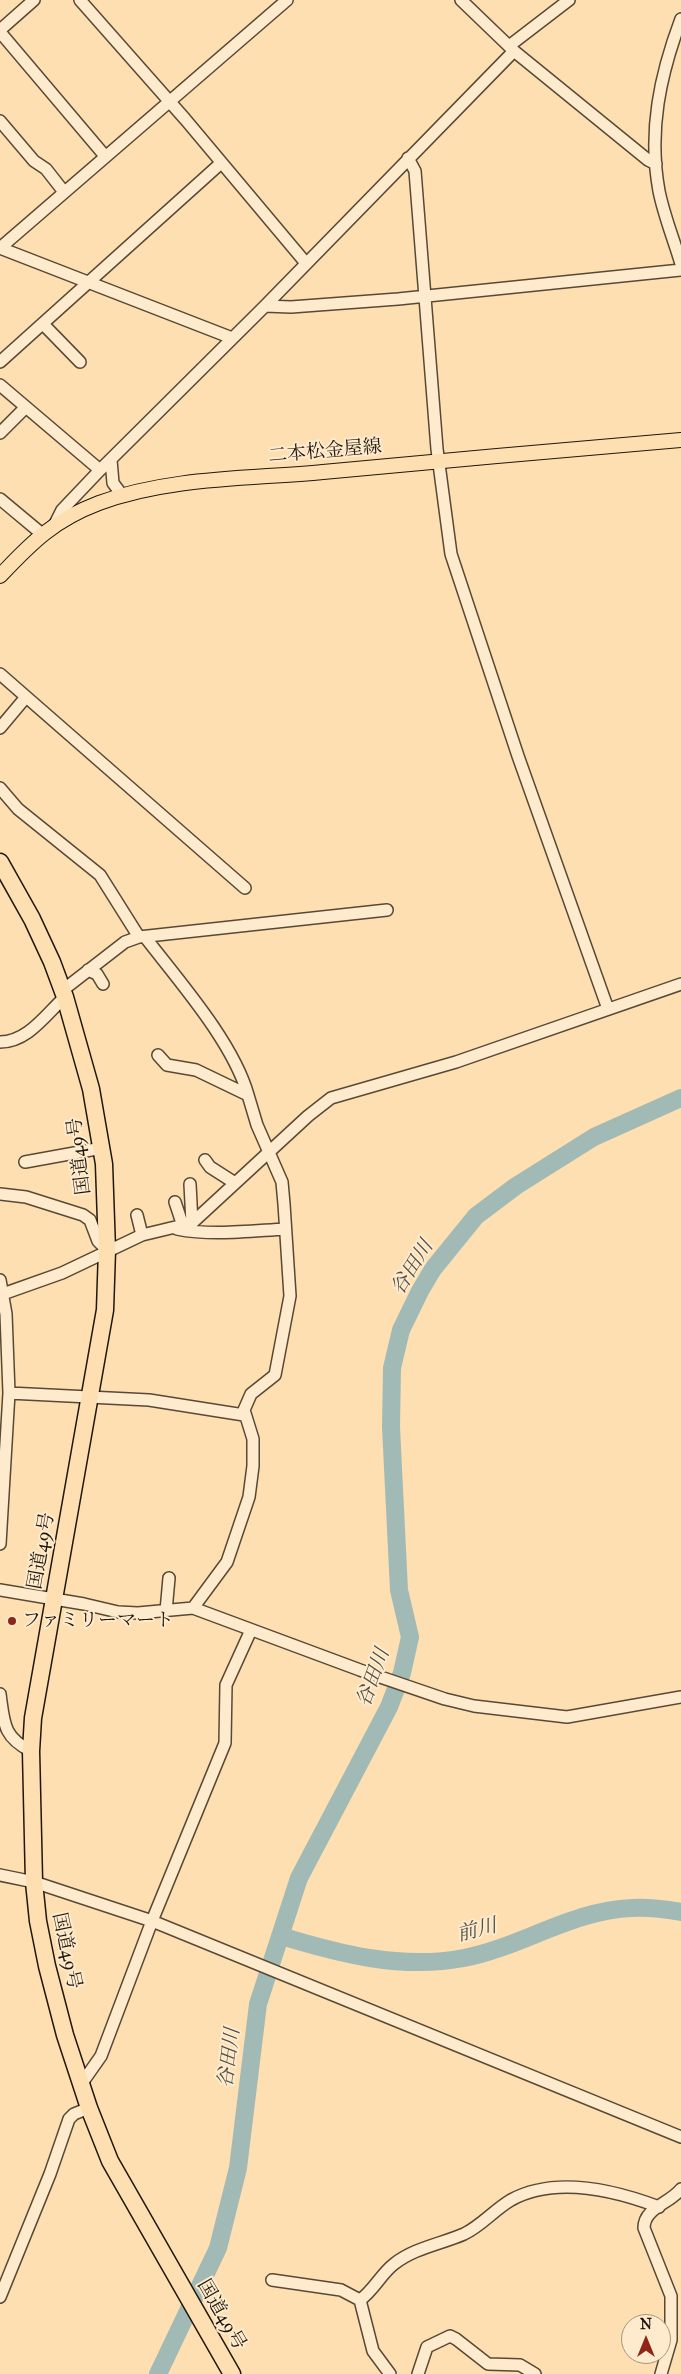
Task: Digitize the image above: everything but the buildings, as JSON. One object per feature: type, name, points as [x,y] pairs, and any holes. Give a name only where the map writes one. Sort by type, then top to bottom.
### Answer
[{"type":"highway","name":"国道49号","points":[[0,862],[42,939],[64,994],[91,1089],[102,1148],[107,1250],[105,1310],[33,1718],[31,1751],[34,1882],[38,1921],[47,1966],[65,2035],[89,2108],[110,2161],[232,2374]]},
{"type":"main road","name":"二本松金屋線","points":[[0,576],[42,534],[55,524],[122,495],[146,489],[438,460],[681,440]]},
{"type":"street","points":[[34,0],[0,31],[105,156]]},
{"type":"street","points":[[80,0],[185,119],[220,164],[305,262]]},
{"type":"street","points":[[232,338],[0,248],[287,0]]},
{"type":"street","points":[[461,0],[511,49],[648,160],[656,164]]},
{"type":"street","points":[[55,524],[62,510],[100,470],[264,306],[511,49],[569,0]]},
{"type":"street","points":[[681,18],[665,64],[655,123],[656,164],[664,211],[681,264]]},
{"type":"street","points":[[0,122],[34,161],[46,169],[64,192]]},
{"type":"street","points":[[408,158],[415,171],[438,460],[451,554],[518,756],[608,1009]]},
{"type":"street","points":[[0,362],[44,325],[220,164]]},
{"type":"street","points":[[264,306],[291,308],[681,270]]},
{"type":"street","points":[[44,325],[80,362]]},
{"type":"street","points":[[0,385],[100,470]]},
{"type":"street","points":[[0,433],[26,407]]},
{"type":"street","points":[[112,460],[113,483],[122,495]]},
{"type":"street","points":[[0,498],[42,534]]},
{"type":"street","points":[[0,674],[245,888]]},
{"type":"street","points":[[0,728],[26,697]]},
{"type":"street","points":[[0,788],[18,809],[100,875],[142,937],[210,1024],[242,1076],[257,1125],[282,1182],[290,1296],[279,1362],[275,1376],[248,1398],[244,1415],[253,1439],[249,1498],[227,1562],[193,1608]]},
{"type":"street","points":[[0,1042],[11,1042],[19,1039],[48,1017],[64,994],[88,970],[125,942],[142,937],[387,910]]},
{"type":"street","points":[[88,970],[97,974],[103,984]]},
{"type":"street","points":[[2,1295],[62,1273],[142,1235],[182,1226],[235,1183],[308,1116],[331,1098],[456,1062],[681,984]]},
{"type":"street","points":[[158,1055],[167,1065],[196,1070],[248,1095]]},
{"type":"street","points":[[25,1162],[102,1148]]},
{"type":"street","points":[[205,1160],[210,1166],[235,1183]]},
{"type":"street","points":[[182,1226],[190,1184]]},
{"type":"street","points":[[0,1194],[26,1197],[83,1215],[90,1220],[98,1241],[107,1250]]},
{"type":"street","points":[[175,1202],[182,1226],[188,1232],[285,1229]]},
{"type":"street","points":[[138,1215],[142,1235]]},
{"type":"street","points":[[0,1280],[9,1393],[0,1544]]},
{"type":"street","points":[[9,1393],[149,1400],[244,1415]]},
{"type":"street","points":[[166,1611],[170,1578]]},
{"type":"street","points":[[0,1590],[54,1598],[118,1612],[166,1611],[193,1608],[360,1670],[474,1706],[567,1717],[681,1697]]},
{"type":"street","points":[[82,2083],[101,2056],[152,1921],[225,1742],[226,1685],[251,1630]]},
{"type":"street","points":[[0,1694],[1,1710],[11,1738],[31,1751]]},
{"type":"street","points":[[0,1875],[34,1882],[152,1921],[325,1990],[681,2137]]},
{"type":"street","points":[[0,2297],[50,2174],[69,2119],[74,2114],[89,2108]]},
{"type":"street","points":[[360,2300],[394,2264],[412,2254],[466,2233],[500,2207],[521,2195],[540,2190],[578,2188],[660,2206]]},
{"type":"street","points":[[661,2374],[671,2340],[671,2296],[644,2228],[648,2214],[679,2194]]},
{"type":"street","points":[[272,2280],[341,2290],[360,2300],[373,2351],[390,2374]]},
{"type":"street","points":[[418,2374],[427,2347],[452,2336],[488,2364],[520,2365],[535,2374]]},
{"type":"waterway","name":"谷田川","points":[[158,2374],[218,2248],[238,2168],[258,2004],[299,1878],[389,1707],[402,1673],[410,1637],[399,1590],[391,1427],[392,1368],[401,1330],[433,1269],[476,1216],[516,1186],[594,1137],[681,1098]]},
{"type":"waterway","name":"前川","points":[[281,1936],[326,1949],[371,1958],[394,1961],[441,1961],[485,1953],[568,1922],[610,1910],[644,1908],[681,1912]]},
{"type":"place","name":"ファミリーマート","points":[[12,1621]]}]
